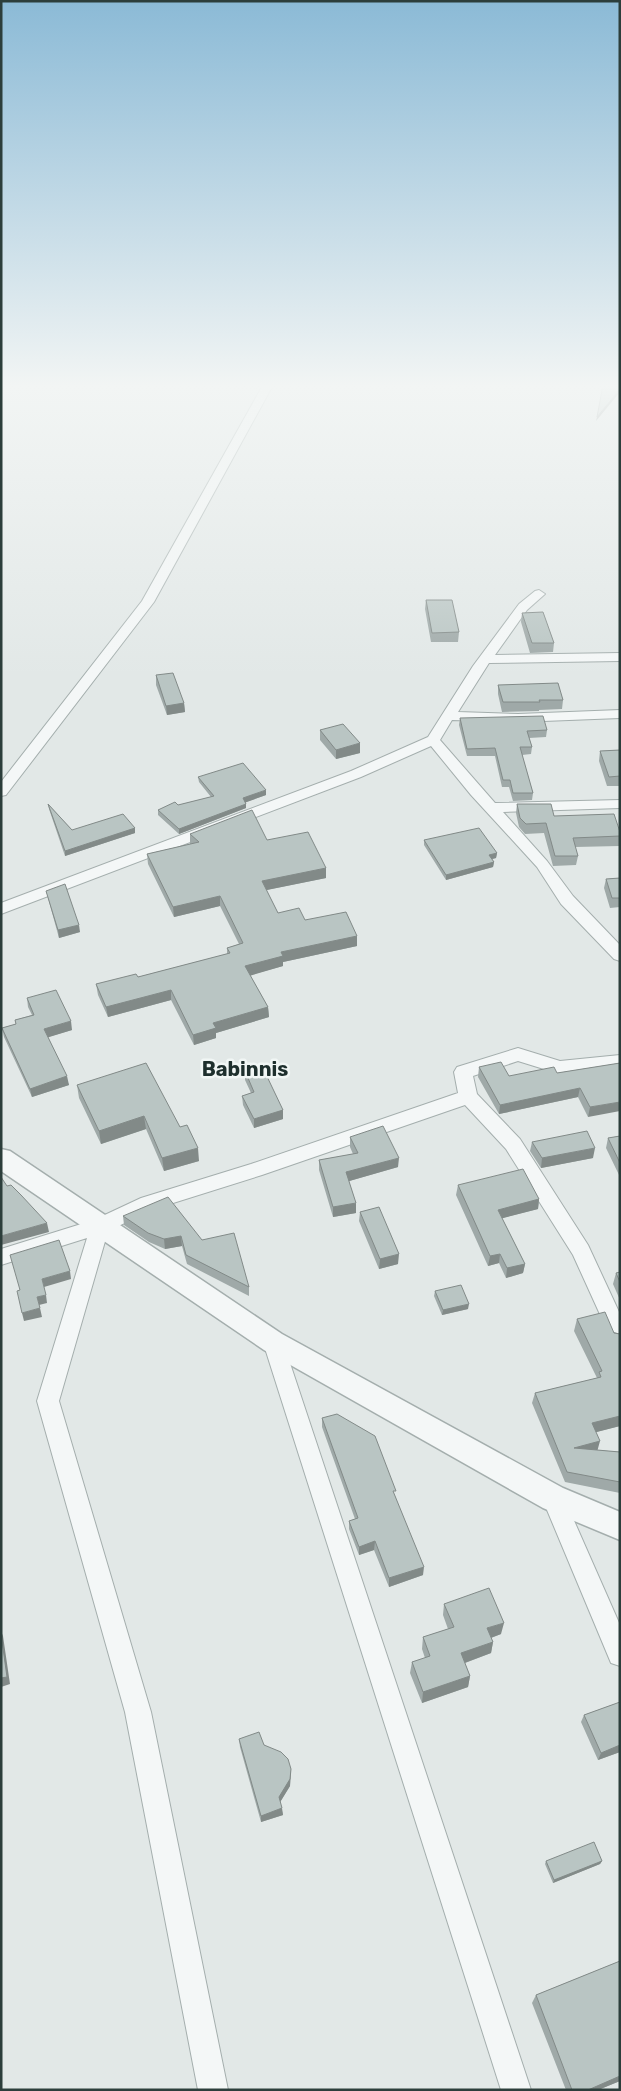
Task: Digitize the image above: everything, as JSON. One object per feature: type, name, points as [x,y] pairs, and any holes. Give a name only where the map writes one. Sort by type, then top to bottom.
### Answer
[{"type":"street","points":[[1,792],[148,602],[214,483]]},
{"type":"street","points":[[1,909],[356,774],[433,740],[485,659],[523,607],[539,594]]},
{"type":"street","points":[[485,659],[620,657]]},
{"type":"street","points":[[448,716],[518,718],[620,714]]},
{"type":"street","points":[[433,740],[542,864],[567,900],[620,956]]},
{"type":"street","points":[[491,808],[620,804]]},
{"type":"street","points":[[620,1061],[560,1068],[518,1054],[463,1072],[468,1097],[513,1144],[582,1251],[620,1337]]},
{"type":"street","points":[[1,1257],[100,1226],[148,1203],[255,1170],[468,1097]]},
{"type":"street","points":[[1,1158],[273,1342],[553,1498],[620,1526]]},
{"type":"street","points":[[100,1226],[48,1401],[138,1712],[213,2090]]},
{"type":"street","points":[[273,1342],[516,2090]]},
{"type":"street","points":[[553,1498],[620,1654]]},
{"type":"building","points":[[426,600],[452,600],[459,632],[432,633]]},
{"type":"building","points":[[543,612],[554,643],[532,643],[522,613]]},
{"type":"building","points":[[173,673],[184,703],[166,706],[156,675]]},
{"type":"building","points":[[558,683],[563,700],[539,700],[540,702],[503,702],[498,685]]},
{"type":"building","points":[[543,716],[547,730],[527,731],[532,747],[520,747],[533,793],[513,793],[510,780],[503,780],[495,748],[467,749],[460,718]]},
{"type":"building","points":[[343,724],[360,743],[336,750],[320,730]]},
{"type":"building","points":[[620,750],[620,776],[609,777],[600,751]]},
{"type":"building","points":[[243,763],[266,790],[243,798],[246,804],[179,829],[158,810],[175,802],[178,805],[214,796],[198,777]]},
{"type":"building","points":[[48,804],[72,830],[123,814],[135,828],[65,851]]},
{"type":"building","points":[[517,804],[551,804],[554,816],[614,814],[620,836],[573,838],[578,856],[555,856],[546,823],[526,824],[520,818]]},
{"type":"building","points":[[252,810],[267,840],[308,832],[326,868],[262,881],[278,913],[299,908],[305,920],[346,912],[357,936],[281,952],[283,956],[245,966],[268,1007],[213,1023],[216,1028],[193,1035],[171,990],[106,1007],[96,984],[136,974],[138,977],[230,953],[227,948],[243,943],[220,896],[173,907],[147,854],[199,842],[190,834]]},
{"type":"building","points":[[479,828],[497,853],[489,855],[494,862],[446,875],[424,840]]},
{"type":"building","points":[[620,878],[620,898],[612,898],[606,879]]},
{"type":"building","points":[[65,884],[79,925],[58,930],[46,891]]},
{"type":"building","points":[[56,990],[71,1021],[44,1029],[67,1076],[30,1089],[2,1028],[16,1024],[15,1020],[34,1015],[27,998]]},
{"type":"building","points":[[501,1062],[509,1076],[554,1067],[557,1073],[620,1063],[620,1102],[590,1107],[580,1088],[500,1105],[479,1067]]},
{"type":"building","points":[[146,1063],[180,1127],[187,1125],[198,1148],[162,1158],[144,1116],[99,1131],[77,1085]]},
{"type":"building","points":[[262,1066],[283,1110],[254,1119],[242,1096],[254,1092],[245,1071]]},
{"type":"building","points":[[383,1126],[399,1158],[346,1172],[356,1203],[333,1207],[319,1160],[358,1153],[350,1137]]},
{"type":"building","points":[[587,1131],[595,1148],[542,1158],[532,1142]]},
{"type":"building","points":[[620,1136],[620,1163],[608,1138]]},
{"type":"building","points":[[523,1169],[539,1199],[498,1210],[525,1264],[507,1268],[500,1254],[490,1256],[458,1185]]},
{"type":"building","points":[[1,1177],[7,1186],[11,1185],[47,1223],[1,1236]]},
{"type":"building","points":[[168,1197],[202,1240],[234,1233],[249,1287],[186,1255],[181,1236],[164,1239],[148,1233],[123,1216]]},
{"type":"building","points":[[379,1207],[399,1254],[380,1259],[360,1212]]},
{"type":"building","points":[[59,1240],[70,1271],[42,1279],[46,1295],[37,1297],[40,1308],[22,1313],[17,1291],[20,1290],[10,1255]]},
{"type":"building","points":[[620,1272],[620,1282],[616,1273]]},
{"type":"building","points":[[461,1285],[469,1304],[443,1310],[435,1291]]},
{"type":"building","points":[[605,1312],[614,1333],[620,1334],[620,1416],[592,1423],[600,1441],[574,1448],[620,1452],[620,1482],[567,1472],[535,1393],[601,1377],[599,1372],[602,1371],[577,1319]]},
{"type":"building","points":[[337,1414],[375,1436],[396,1491],[393,1491],[424,1567],[389,1578],[375,1541],[359,1547],[349,1521],[358,1518],[322,1418]]},
{"type":"building","points":[[489,1588],[504,1623],[487,1628],[493,1642],[461,1653],[470,1676],[423,1692],[412,1662],[430,1656],[423,1637],[454,1627],[444,1604]]},
{"type":"building","points":[[1,1634],[7,1677],[1,1678]]},
{"type":"building","points":[[620,1702],[620,1745],[601,1753],[584,1715]]},
{"type":"building","points":[[259,1732],[264,1745],[281,1752],[288,1759],[291,1769],[290,1779],[279,1797],[282,1808],[261,1816],[239,1739]]},
{"type":"building","points":[[594,1842],[602,1861],[554,1880],[546,1861]]},
{"type":"building","points":[[620,1961],[620,2076],[588,2090],[572,2090],[536,1995]]},
{"type":"district","name":"Babinnis","points":[[245,1069]]}]
